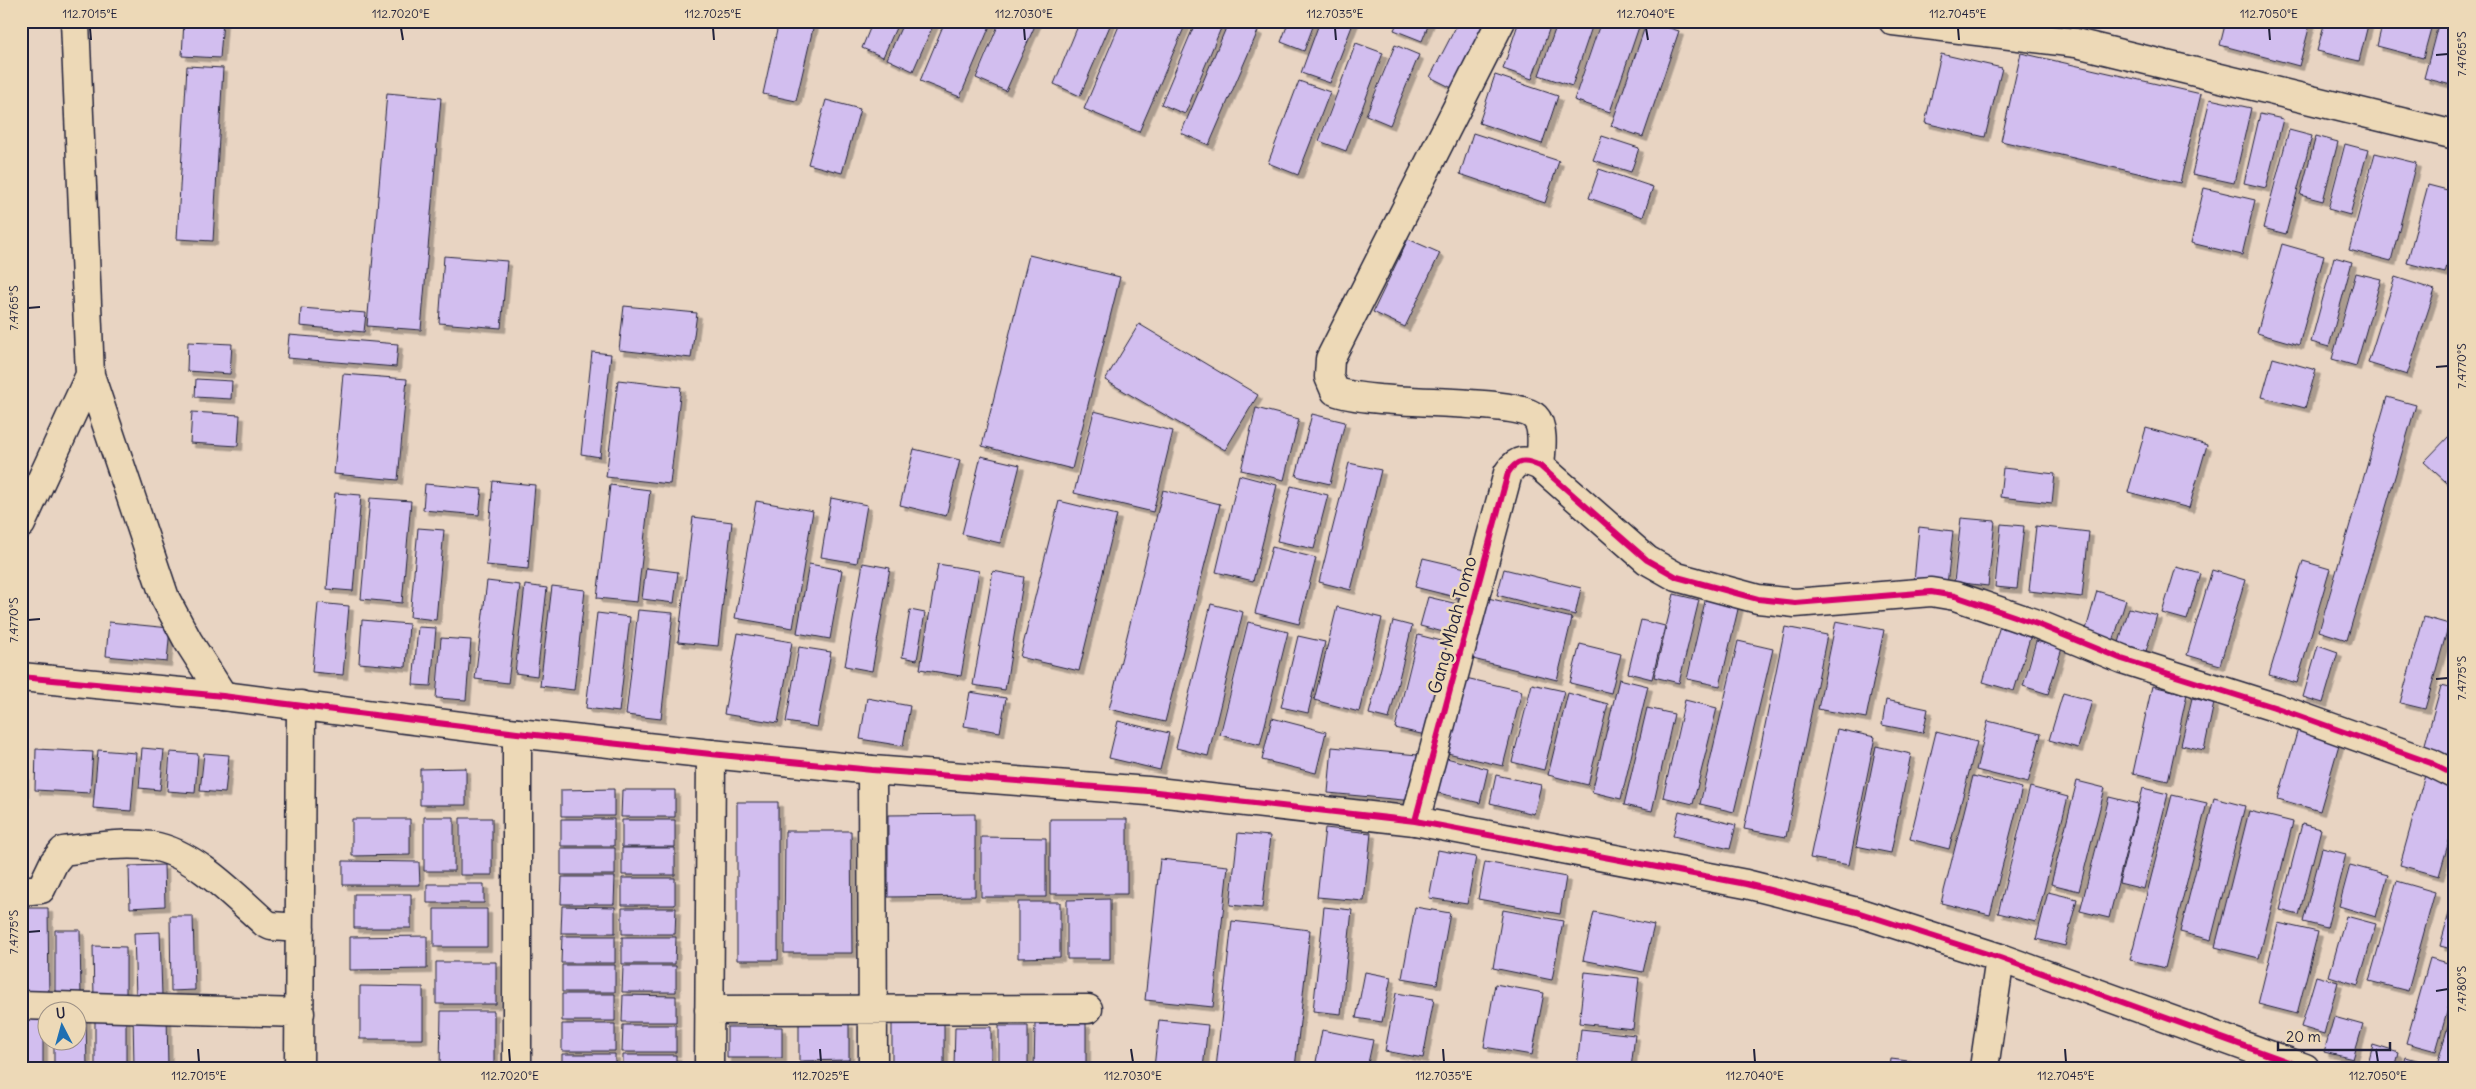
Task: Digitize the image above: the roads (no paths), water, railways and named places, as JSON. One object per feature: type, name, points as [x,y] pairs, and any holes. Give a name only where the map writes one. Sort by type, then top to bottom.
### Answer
[{"type":"street","points":[[75,21],[90,375],[165,598],[188,641],[223,696]]},
{"type":"street","points":[[1500,21],[1330,358],[1329,377],[1335,391],[1366,398],[1512,409],[1535,417],[1540,447],[1647,560],[1677,577],[1758,599],[1795,603],[1931,592],[1955,596],[2037,624],[2122,659],[2274,707],[2431,763],[2455,775]]},
{"type":"street","points":[[1893,21],[2076,43],[2455,135]]},
{"type":"street","points":[[21,524],[90,375]]},
{"type":"street","name":"Gang Mbah Tomo","points":[[1415,821],[1508,473],[1519,461],[1530,461],[1540,447]]},
{"type":"street","points":[[21,677],[223,696],[517,733],[710,754],[872,770],[1148,790],[1415,821],[1746,884],[1857,912],[2000,958],[2305,1068]]},
{"type":"street","points":[[299,1068],[301,705]]},
{"type":"street","points":[[517,733],[517,1068]]},
{"type":"street","points":[[709,1068],[710,754]]},
{"type":"street","points":[[872,770],[871,1010],[873,1068]]},
{"type":"street","points":[[21,891],[41,890],[54,862],[63,851],[112,844],[153,846],[184,858],[200,868],[265,923],[271,926],[300,928]]},
{"type":"street","points":[[1984,1068],[2000,958]]},
{"type":"street","points":[[21,1005],[300,1013]]},
{"type":"street","points":[[709,1010],[1088,1009]]}]
